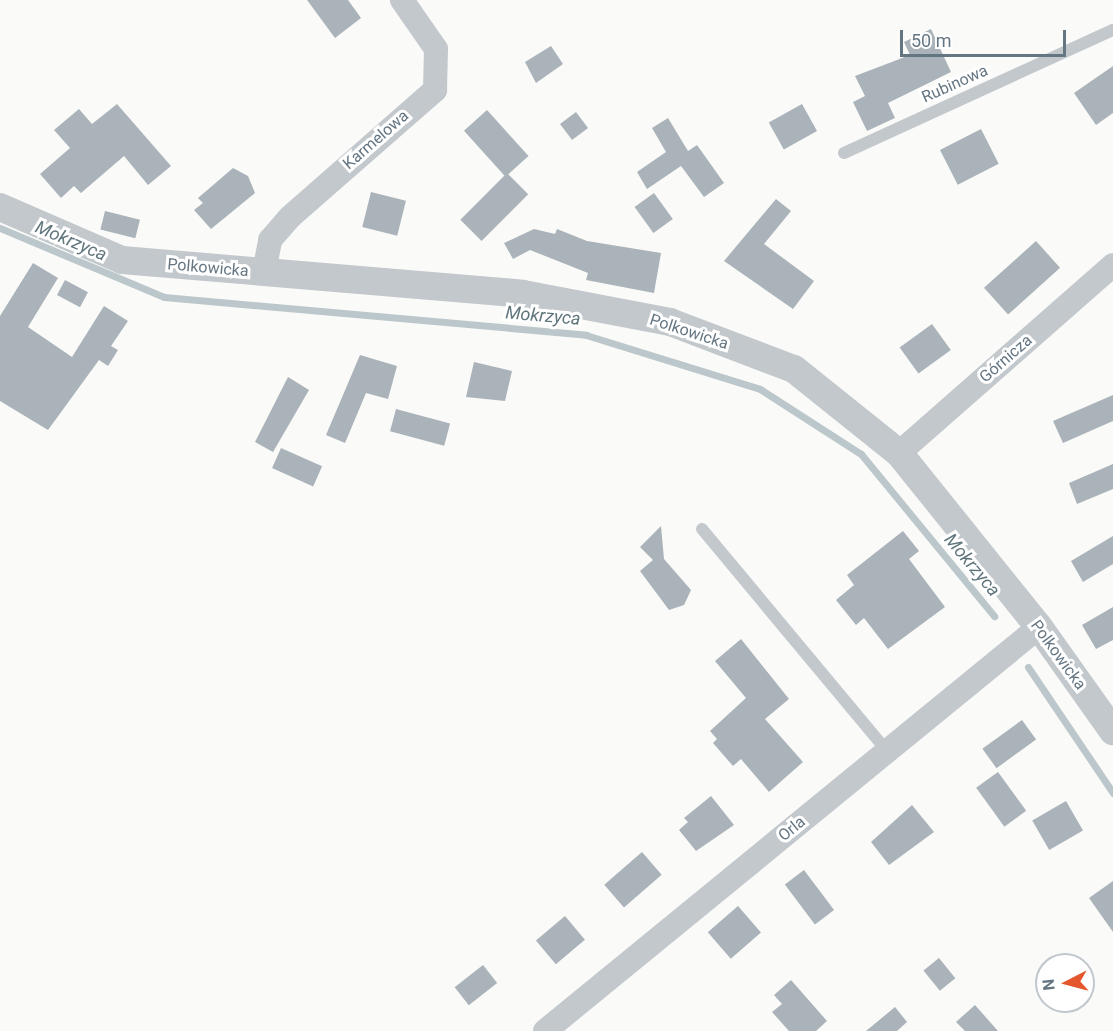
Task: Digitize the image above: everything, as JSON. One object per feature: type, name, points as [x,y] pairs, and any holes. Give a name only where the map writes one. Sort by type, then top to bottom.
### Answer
[{"type":"street","name":"Karmelowa","points":[[264,272],[270,240],[290,217],[435,90],[436,49],[402,0]]},
{"type":"street","name":"Polkowicka","points":[[0,207],[122,260],[523,294],[670,322],[794,369],[899,453],[1039,627],[1113,731]]},
{"type":"street","name":"Górnicza","points":[[899,453],[1113,265]]},
{"type":"street","name":"Orla","points":[[544,1031],[1039,627]]},
{"type":"lane","name":"Rubinowa","points":[[844,153],[1113,30]]},
{"type":"lane","points":[[702,529],[887,751]]},
{"type":"building","points":[[307,0],[348,0],[361,18],[335,38]]},
{"type":"building","points":[[931,29],[951,72],[888,103],[895,118],[867,131],[853,102],[865,96],[855,76],[910,55],[904,42]]},
{"type":"building","points":[[551,46],[563,64],[536,83],[525,62]]},
{"type":"building","points":[[1113,66],[1113,113],[1096,125],[1074,93]]},
{"type":"building","points":[[117,104],[171,166],[148,185],[124,156],[81,193],[74,186],[61,198],[40,174],[70,148],[54,130],[79,109],[92,124]]},
{"type":"building","points":[[802,104],[817,131],[784,150],[769,122]]},
{"type":"building","points":[[487,110],[528,156],[505,177],[464,131]]},
{"type":"building","points":[[576,112],[588,128],[572,140],[560,124]]},
{"type":"building","points":[[668,118],[688,151],[697,145],[724,183],[704,197],[681,166],[647,189],[637,172],[666,152],[652,128]]},
{"type":"building","points":[[981,129],[999,164],[958,185],[940,150]]},
{"type":"building","points":[[233,168],[248,176],[255,193],[211,229],[194,210],[203,203],[198,198]]},
{"type":"building","points":[[507,173],[528,194],[482,241],[460,220]]},
{"type":"building","points":[[371,192],[406,201],[397,236],[362,227]]},
{"type":"building","points":[[654,193],[673,219],[653,233],[635,207]]},
{"type":"building","points":[[776,199],[791,211],[764,244],[814,281],[793,309],[724,261]]},
{"type":"building","points":[[105,211],[140,220],[135,238],[100,229]]},
{"type":"building","points":[[534,229],[555,234],[557,229],[587,241],[661,253],[654,293],[586,280],[588,273],[530,250],[513,259],[504,243]]},
{"type":"building","points":[[1036,241],[1060,268],[1008,315],[984,288]]},
{"type":"building","points":[[33,263],[58,278],[28,327],[72,357],[104,306],[128,321],[111,346],[118,350],[108,366],[99,360],[48,430],[0,401],[0,316]]},
{"type":"building","points":[[65,280],[88,292],[80,307],[57,295]]},
{"type":"building","points":[[932,324],[951,350],[918,373],[900,348]]},
{"type":"building","points":[[360,355],[397,366],[388,399],[366,393],[345,443],[326,435]]},
{"type":"building","points":[[474,362],[512,371],[505,401],[466,397]]},
{"type":"building","points":[[288,377],[309,390],[273,452],[255,442]]},
{"type":"building","points":[[1113,395],[1113,421],[1063,443],[1053,421]]},
{"type":"building","points":[[396,409],[450,423],[444,446],[390,431]]},
{"type":"building","points":[[281,448],[322,466],[313,486],[272,468]]},
{"type":"building","points":[[1113,464],[1113,489],[1077,504],[1069,483]]},
{"type":"building","points":[[661,526],[664,559],[691,590],[684,605],[669,610],[640,571],[653,560],[640,547]]},
{"type":"building","points":[[903,531],[919,551],[909,559],[945,607],[888,649],[864,618],[856,625],[836,600],[854,585],[847,575]]},
{"type":"building","points":[[1113,536],[1113,564],[1083,582],[1071,561]]},
{"type":"building","points":[[1113,607],[1113,640],[1096,649],[1082,625]]},
{"type":"building","points":[[741,639],[789,699],[765,719],[803,762],[769,792],[741,759],[733,766],[713,743],[717,739],[710,731],[746,698],[715,661]]},
{"type":"building","points":[[1022,720],[1036,739],[996,768],[982,749]]},
{"type":"building","points":[[998,772],[1026,811],[1004,827],[976,788]]},
{"type":"building","points":[[711,796],[734,825],[696,851],[679,830],[688,822],[684,818]]},
{"type":"building","points":[[1066,801],[1083,830],[1049,850],[1032,820]]},
{"type":"building","points":[[912,805],[934,832],[889,865],[871,842]]},
{"type":"building","points":[[642,852],[662,875],[624,907],[604,885]]},
{"type":"building","points":[[804,870],[834,910],[815,924],[785,884]]},
{"type":"building","points":[[1113,881],[1113,932],[1089,898]]},
{"type":"building","points":[[738,906],[761,932],[731,959],[708,932]]},
{"type":"building","points":[[565,916],[585,940],[556,964],[536,940]]},
{"type":"building","points":[[939,958],[955,978],[940,991],[923,971]]},
{"type":"building","points":[[483,965],[497,983],[469,1005],[455,987]]},
{"type":"building","points":[[791,980],[827,1021],[816,1031],[789,1031],[772,1012],[782,1004],[774,995]]},
{"type":"building","points":[[975,1005],[998,1031],[965,1031],[956,1022]]},
{"type":"building","points":[[895,1007],[907,1022],[897,1031],[866,1031]]},
{"type":"waterway","name":"Mokrzyca","points":[[0,228],[164,297],[586,335],[760,389],[861,454],[994,616]]},
{"type":"waterway","name":"Mokrzyca","points":[[1028,667],[1113,793]]}]
